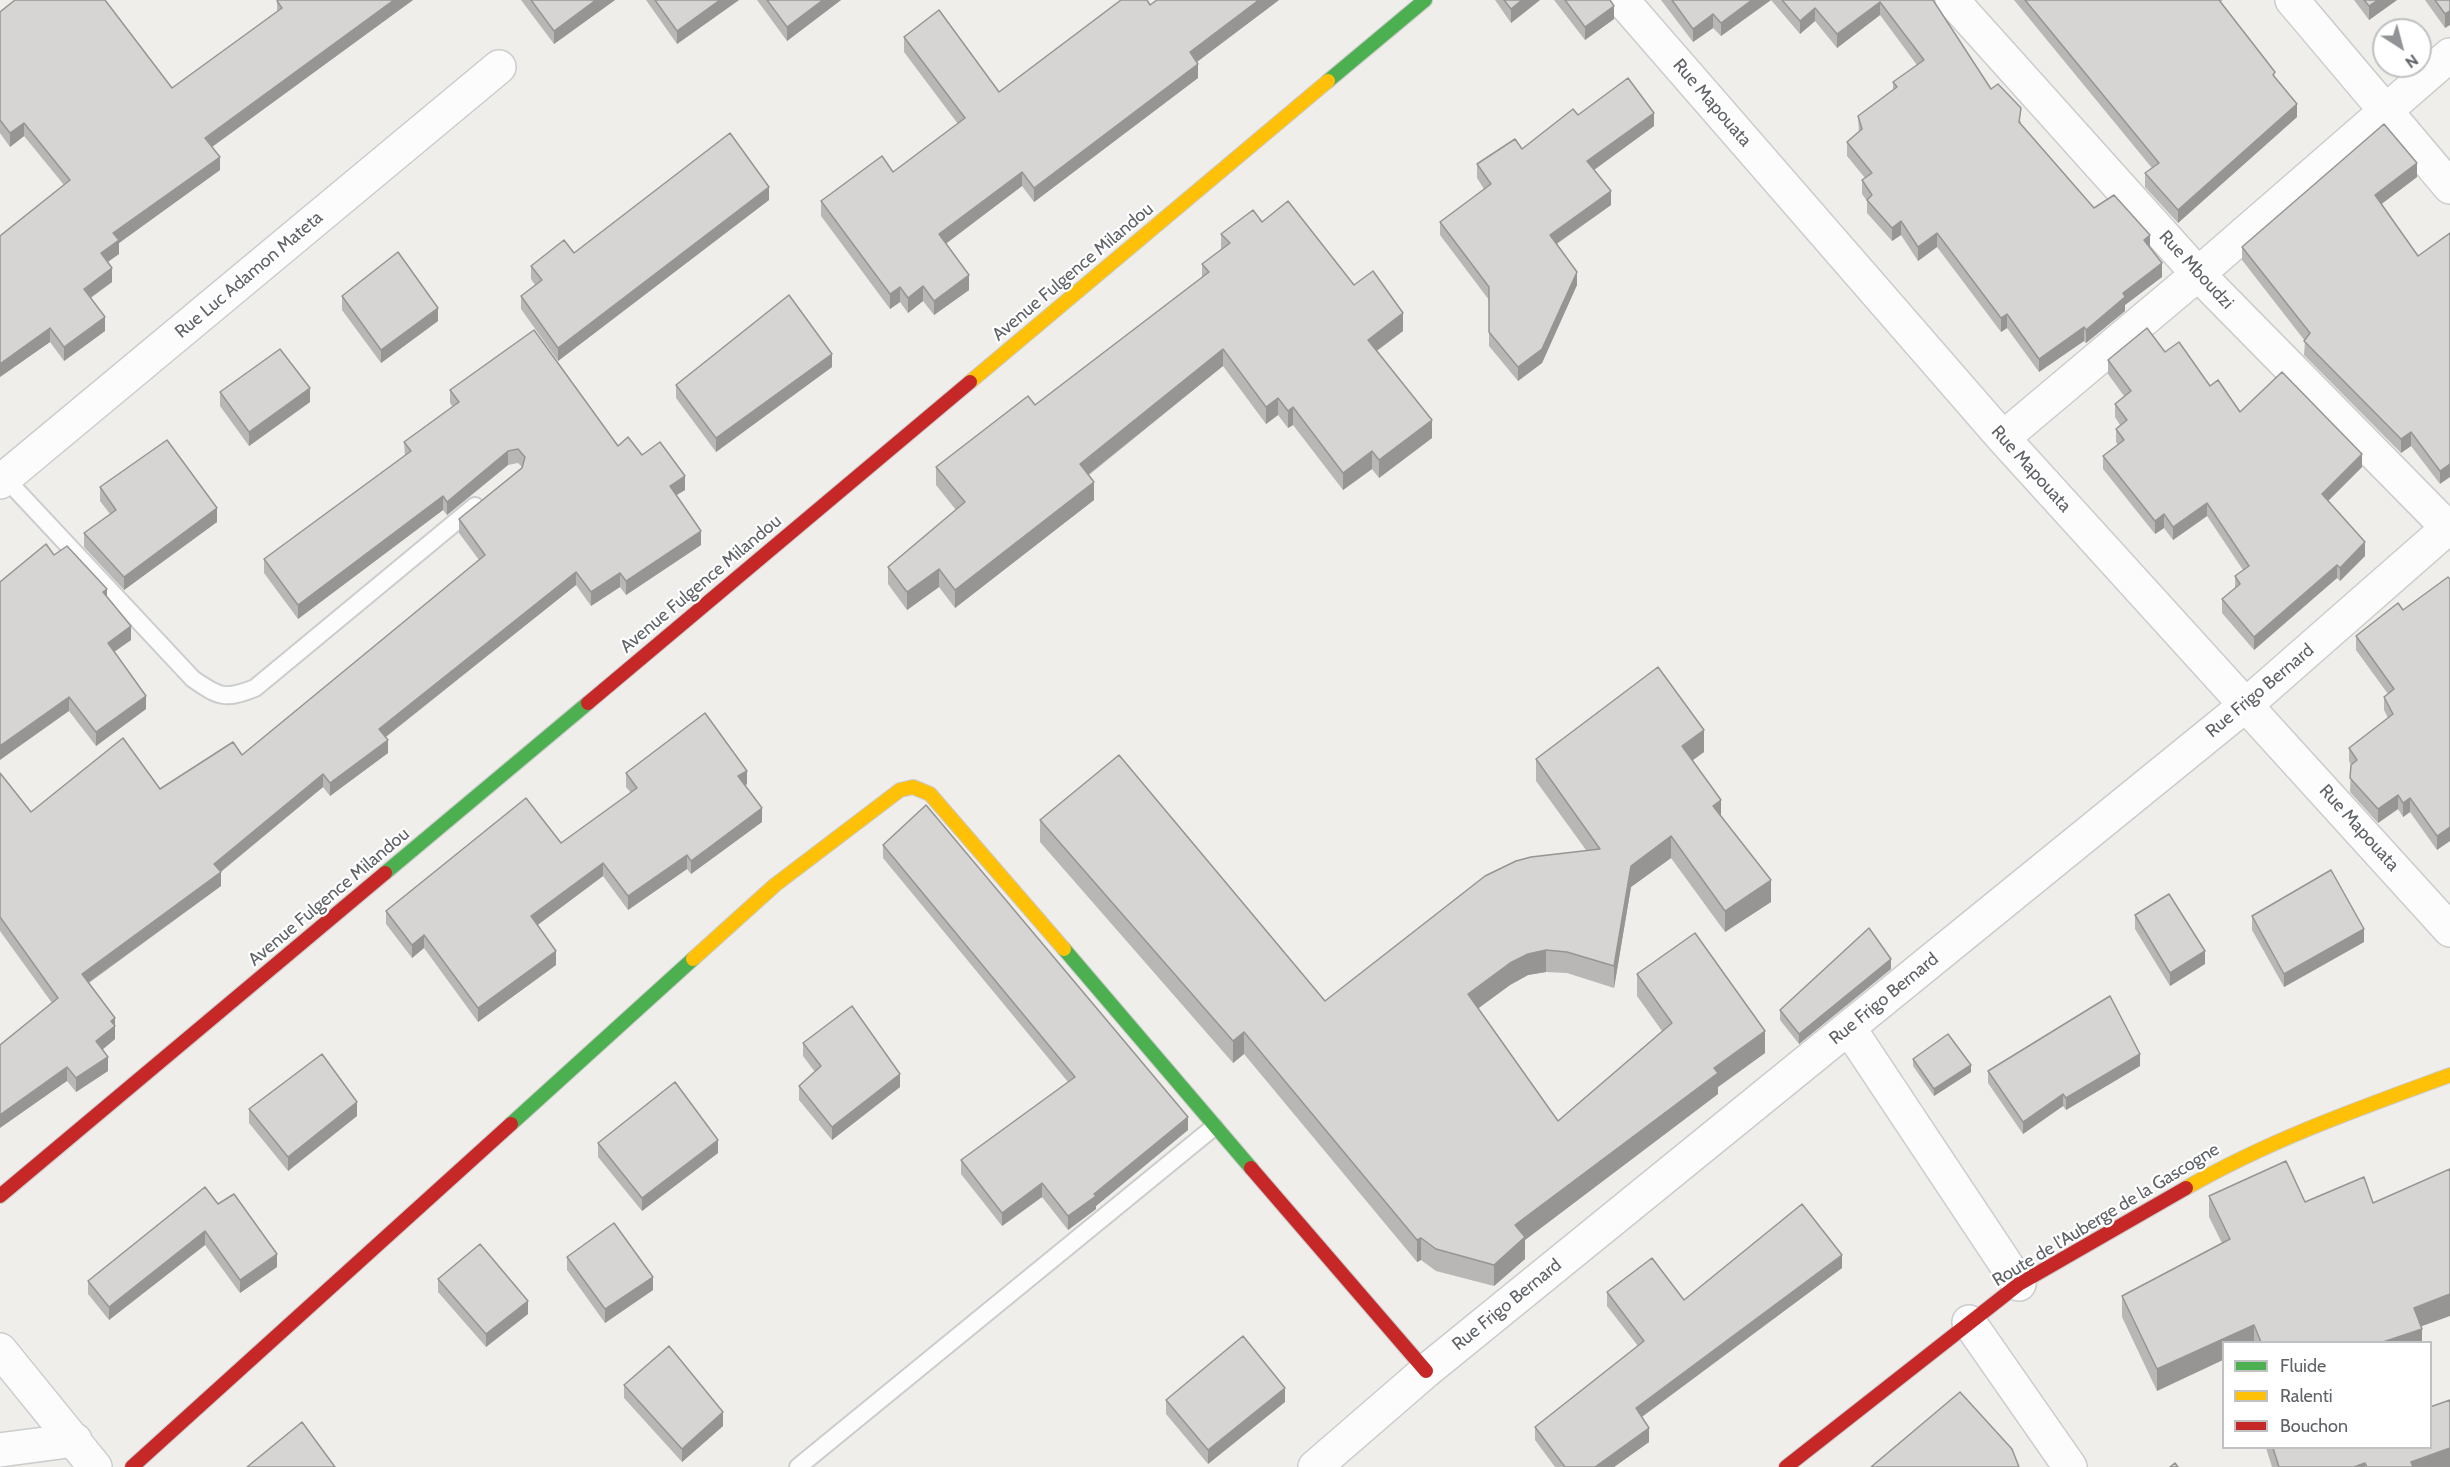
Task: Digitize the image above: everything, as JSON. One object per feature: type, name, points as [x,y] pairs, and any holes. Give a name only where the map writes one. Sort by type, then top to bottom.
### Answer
[{"type":"street","name":"Avenue Fulgence Milandou","points":[[0,1196],[1425,0]]},
{"type":"street","name":"Rue Mapouata","points":[[1622,0],[2002,438],[2247,704],[2450,930]]},
{"type":"street","name":"Rue Mboudzi","points":[[1952,0],[2198,274],[2449,528]]},
{"type":"street","points":[[2292,0],[2387,109],[2450,187]]},
{"type":"street","points":[[2002,438],[2198,274],[2450,55]]},
{"type":"street","name":"Rue Luc Adamon Mateta","points":[[3,480],[499,67]]},
{"type":"street","name":"Rue Frigo Bernard","points":[[1315,1467],[1425,1371],[2247,704],[2449,528]]},
{"type":"street","points":[[132,1467],[775,885],[900,790],[913,788],[930,794],[1425,1371]]},
{"type":"street","points":[[1849,1028],[2019,1284]]},
{"type":"street","name":"Route de l'Auberge de la Gascogne","points":[[1786,1467],[2019,1284],[2234,1160],[2344,1114],[2450,1075]]},
{"type":"street","points":[[1969,1322],[2070,1467]]},
{"type":"street","points":[[0,1350],[95,1467]]},
{"type":"street","points":[[0,1450],[75,1440]]},
{"type":"lane","points":[[3,480],[193,679],[211,691],[233,697],[255,688],[488,495]]},
{"type":"lane","points":[[798,1467],[1214,1127]]},
{"type":"building","points":[[15,0],[105,0],[172,88],[282,8],[278,0],[394,0],[205,138],[220,157],[113,233],[119,240],[101,253],[112,268],[84,289],[105,317],[64,347],[50,328],[0,364],[0,236],[70,180],[24,123],[10,133],[0,120],[0,12]]},
{"type":"building","points":[[531,0],[596,0],[554,31]]},
{"type":"building","points":[[655,0],[720,0],[677,31]]},
{"type":"building","points":[[767,0],[823,0],[787,27]]},
{"type":"building","points":[[1121,0],[1147,0],[1150,5],[1157,0],[1259,0],[1190,52],[1198,64],[1034,188],[1022,172],[939,234],[969,275],[934,301],[923,286],[908,298],[900,287],[890,294],[821,201],[882,156],[893,172],[965,118],[904,37],[939,10],[999,92]]},
{"type":"building","points":[[1504,0],[1522,0],[1511,9]]},
{"type":"building","points":[[1565,0],[1610,0],[1614,6],[1585,27]]},
{"type":"building","points":[[1672,0],[1752,0],[1721,23],[1713,14],[1693,29]]},
{"type":"building","points":[[1782,0],[1933,0],[1991,89],[1998,84],[2021,108],[2019,122],[2094,208],[2114,195],[2150,235],[2144,240],[2162,263],[2123,293],[2125,297],[2086,330],[2084,327],[2039,359],[2007,314],[2001,318],[1937,233],[1918,247],[1901,221],[1892,228],[1867,200],[1872,195],[1862,180],[1872,173],[1847,142],[1862,129],[1858,116],[1897,87],[1893,82],[1924,60],[1880,2],[1837,34],[1815,8],[1800,21]]},
{"type":"building","points":[[2025,0],[2219,0],[2275,72],[2273,75],[2297,104],[2178,210],[2145,173],[2159,163]]},
{"type":"building","points":[[2364,0],[2378,0],[2369,6]]},
{"type":"building","points":[[2435,0],[2450,0],[2450,11],[2445,14]]},
{"type":"building","points":[[1628,78],[1654,113],[1587,161],[1611,191],[1550,235],[1577,272],[1542,349],[1518,367],[1489,332],[1489,287],[1440,222],[1491,184],[1477,164],[1515,139],[1522,149],[1573,109],[1578,115]]},
{"type":"building","points":[[2384,124],[2417,163],[2375,195],[2418,256],[2450,233],[2450,464],[2440,471],[2411,432],[2401,439],[2304,341],[2310,333],[2242,247]]},
{"type":"building","points":[[730,133],[769,187],[558,348],[521,296],[542,280],[531,266],[564,240],[574,253]]},
{"type":"building","points":[[1288,201],[1354,285],[1373,271],[1403,313],[1368,340],[1432,420],[1379,460],[1372,451],[1343,473],[1293,407],[1288,411],[1278,398],[1266,407],[1223,349],[1080,464],[1094,482],[955,590],[939,569],[907,592],[888,567],[965,502],[936,467],[1028,396],[1035,405],[1209,272],[1202,264],[1230,243],[1221,234],[1253,210],[1262,222]]},
{"type":"building","points":[[398,252],[438,308],[381,350],[342,296]]},
{"type":"building","points":[[789,295],[832,354],[716,438],[676,385]]},
{"type":"building","points":[[2147,328],[2165,352],[2179,342],[2210,386],[2218,380],[2240,412],[2282,372],[2362,454],[2322,494],[2365,542],[2340,568],[2337,565],[2254,637],[2222,599],[2240,584],[2235,576],[2249,566],[2207,503],[2173,527],[2164,514],[2155,521],[2103,456],[2124,440],[2116,429],[2127,420],[2115,404],[2131,391],[2108,360]]},
{"type":"building","points":[[534,330],[618,446],[628,437],[642,455],[660,442],[685,476],[670,486],[701,531],[626,581],[620,573],[591,592],[576,572],[379,729],[388,740],[330,783],[323,774],[214,864],[221,872],[82,974],[115,1018],[111,1021],[115,1026],[96,1041],[108,1057],[76,1078],[67,1067],[0,1115],[0,1045],[58,998],[0,917],[0,773],[31,812],[123,738],[160,789],[233,742],[242,755],[485,555],[459,519],[522,468],[525,457],[518,449],[508,451],[447,502],[443,496],[298,605],[264,559],[411,451],[404,442],[459,402],[450,390]]},
{"type":"building","points":[[280,349],[310,388],[249,432],[220,392]]},
{"type":"building","points":[[167,440],[217,508],[124,577],[84,533],[116,510],[100,487]]},
{"type":"building","points":[[46,544],[54,555],[67,546],[107,589],[103,592],[131,626],[108,643],[146,696],[96,732],[69,697],[0,746],[0,582]]},
{"type":"building","points":[[2448,577],[2450,579],[2450,827],[2437,836],[2410,798],[2403,803],[2398,795],[2378,809],[2350,778],[2351,765],[2357,760],[2349,748],[2393,714],[2384,697],[2394,689],[2356,636],[2398,603],[2403,610]]},
{"type":"building","points":[[1658,667],[1704,730],[1682,746],[1721,800],[1713,806],[1771,880],[1725,911],[1671,836],[1631,866],[1614,966],[1567,952],[1546,950],[1528,954],[1510,963],[1468,994],[1558,1121],[1672,1023],[1637,974],[1695,933],[1765,1031],[1714,1068],[1718,1073],[1515,1225],[1525,1237],[1494,1265],[1436,1249],[1421,1238],[1417,1240],[1244,1032],[1233,1041],[1040,820],[1119,755],[1325,1001],[1485,876],[1516,861],[1531,857],[1600,849],[1536,759]]},
{"type":"building","points":[[705,713],[747,771],[738,776],[762,808],[691,861],[687,855],[628,896],[603,863],[531,916],[556,951],[478,1008],[424,935],[412,945],[386,911],[526,798],[561,843],[637,788],[626,773]]},
{"type":"building","points":[[926,805],[1188,1117],[1094,1194],[1096,1196],[1068,1216],[1042,1183],[1002,1213],[961,1160],[1075,1077],[883,845]]},
{"type":"building","points":[[2331,870],[2364,929],[2284,974],[2252,916]]},
{"type":"building","points":[[2169,894],[2205,951],[2170,973],[2135,915]]},
{"type":"building","points":[[1869,928],[1891,959],[1799,1034],[1780,1010]]},
{"type":"building","points":[[2110,996],[2140,1054],[2066,1098],[2063,1094],[2023,1122],[1988,1071]]},
{"type":"building","points":[[852,1006],[900,1074],[832,1127],[799,1086],[821,1066],[803,1043]]},
{"type":"building","points":[[1948,1034],[1971,1065],[1934,1089],[1913,1059]]},
{"type":"building","points":[[322,1054],[357,1102],[288,1157],[249,1109]]},
{"type":"building","points":[[675,1082],[718,1140],[642,1198],[598,1143]]},
{"type":"building","points":[[2286,1161],[2305,1202],[2364,1177],[2373,1203],[2450,1169],[2450,1294],[2414,1308],[2422,1329],[2386,1341],[2261,1341],[2254,1325],[2157,1369],[2122,1296],[2230,1239],[2209,1196]]},
{"type":"building","points":[[205,1187],[218,1204],[234,1194],[277,1254],[240,1280],[205,1231],[109,1307],[88,1281]]},
{"type":"building","points":[[1802,1204],[1842,1255],[1636,1408],[1649,1428],[1595,1467],[1565,1467],[1535,1427],[1644,1341],[1607,1292],[1652,1258],[1684,1300]]},
{"type":"building","points":[[614,1223],[653,1277],[605,1309],[567,1257]]},
{"type":"building","points":[[480,1244],[528,1301],[486,1334],[438,1279]]},
{"type":"building","points":[[1243,1336],[1285,1388],[1208,1450],[1166,1400]]},
{"type":"building","points":[[669,1346],[723,1412],[682,1449],[624,1385]]},
{"type":"building","points":[[1960,1392],[2012,1449],[2019,1467],[1871,1467]]},
{"type":"building","points":[[2450,1400],[2450,1448],[2411,1462],[2413,1467],[2367,1467],[2365,1463],[2354,1467],[2279,1467],[2273,1449],[2432,1449],[2432,1406]]},
{"type":"building","points":[[302,1422],[335,1467],[247,1467]]},
{"type":"traffic: fast","points":[[1328,81],[1425,0]]},
{"type":"traffic: fast","points":[[385,873],[588,703]]},
{"type":"traffic: fast","points":[[1064,949],[1251,1168]]},
{"type":"traffic: fast","points":[[511,1124],[693,959]]},
{"type":"traffic: slow","points":[[970,382],[1328,81]]},
{"type":"traffic: slow","points":[[693,959],[775,885],[900,790],[913,787],[930,794],[1064,949]]},
{"type":"traffic: slow","points":[[2186,1188],[2282,1140],[2450,1075]]},
{"type":"traffic: jam","points":[[588,703],[970,382]]},
{"type":"traffic: jam","points":[[0,1196],[385,873]]},
{"type":"traffic: jam","points":[[132,1467],[511,1124]]},
{"type":"traffic: jam","points":[[1251,1168],[1426,1371]]},
{"type":"traffic: jam","points":[[1786,1467],[2019,1284],[2186,1188]]}]
